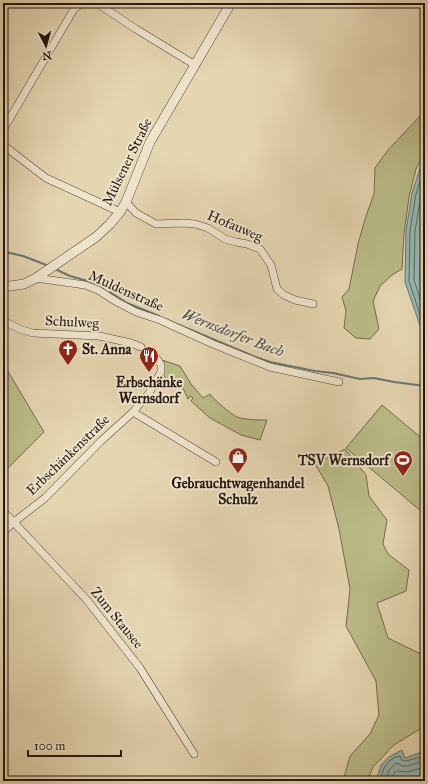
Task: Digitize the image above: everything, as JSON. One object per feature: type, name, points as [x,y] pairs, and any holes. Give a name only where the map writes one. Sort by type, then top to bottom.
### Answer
[{"type":"street","points":[[3,130],[74,9],[82,3]]},
{"type":"street","points":[[94,3],[98,4],[196,65]]},
{"type":"street","name":"Mülsener Straße","points":[[3,287],[24,284],[36,278],[96,237],[120,212],[126,202],[150,142],[231,3]]},
{"type":"street","points":[[3,145],[46,178],[120,212]]},
{"type":"street","name":"Hofauweg","points":[[126,202],[136,213],[156,224],[195,224],[208,228],[226,239],[247,244],[260,250],[271,265],[277,289],[284,295],[295,300],[313,304]]},
{"type":"street","name":"Muldenstraße","points":[[36,278],[85,285],[98,290],[136,312],[160,320],[213,344],[270,367],[339,382]]},
{"type":"street","name":"Schulweg","points":[[3,321],[22,330],[33,333],[99,336],[131,343],[141,347]]},
{"type":"street","name":"Erbschänkenstraße","points":[[3,532],[44,498],[101,441],[133,412],[150,393],[160,372],[161,365],[157,359]]},
{"type":"street","points":[[133,412],[216,462]]},
{"type":"street","name":"Zum Stausee","points":[[3,511],[86,599],[140,668],[194,754]]},
{"type":"green space","points":[[425,113],[425,152],[416,169],[409,197],[404,234],[402,269],[392,275],[380,286],[373,301],[379,329],[370,339],[356,338],[344,328],[346,311],[342,297],[349,289],[358,244],[374,194],[375,168],[388,150],[420,116]]},
{"type":"green space","points":[[162,360],[180,366],[191,384],[203,398],[210,394],[223,407],[237,417],[267,420],[260,440],[241,435],[210,418],[191,401],[193,398],[190,396],[188,399],[183,388],[176,381],[172,383],[161,374]]},
{"type":"green space","points":[[3,363],[44,432],[3,473]]},
{"type":"green space","name":"TSV Wernsdorf","points":[[382,405],[425,441],[425,507],[421,511],[346,448]]},
{"type":"green space","points":[[345,449],[366,475],[369,496],[387,520],[383,544],[388,554],[409,570],[406,591],[377,603],[388,638],[425,656],[425,726],[394,745],[373,767],[367,781],[343,781],[350,756],[370,734],[379,715],[376,681],[346,626],[350,589],[339,529],[328,486],[315,464]]},
{"type":"water","points":[[425,157],[425,340],[405,282],[406,231],[412,193],[423,159]]},
{"type":"water","points":[[402,750],[405,758],[425,751],[425,781],[376,781],[381,765],[389,757]]},
{"type":"waterway","name":"Wernsdorfer Bach","points":[[3,250],[49,266]]},
{"type":"waterway","name":"Wernsdorfer Bach","points":[[55,269],[104,288]]},
{"type":"waterway","name":"Wernsdorfer Bach","points":[[110,292],[127,303],[159,316]]},
{"type":"waterway","name":"Wernsdorfer Bach","points":[[165,319],[270,362],[360,379],[374,378],[425,386]]},
{"type":"place","name":"St. Anna","points":[[68,366]]},
{"type":"place","name":"Erbschänke Wernsdorf","points":[[149,373]]},
{"type":"place","name":"Gebrauchtwagenhandel Schulz","points":[[238,474]]},
{"type":"place","name":"TSV Wernsdorf","points":[[403,477]]}]
